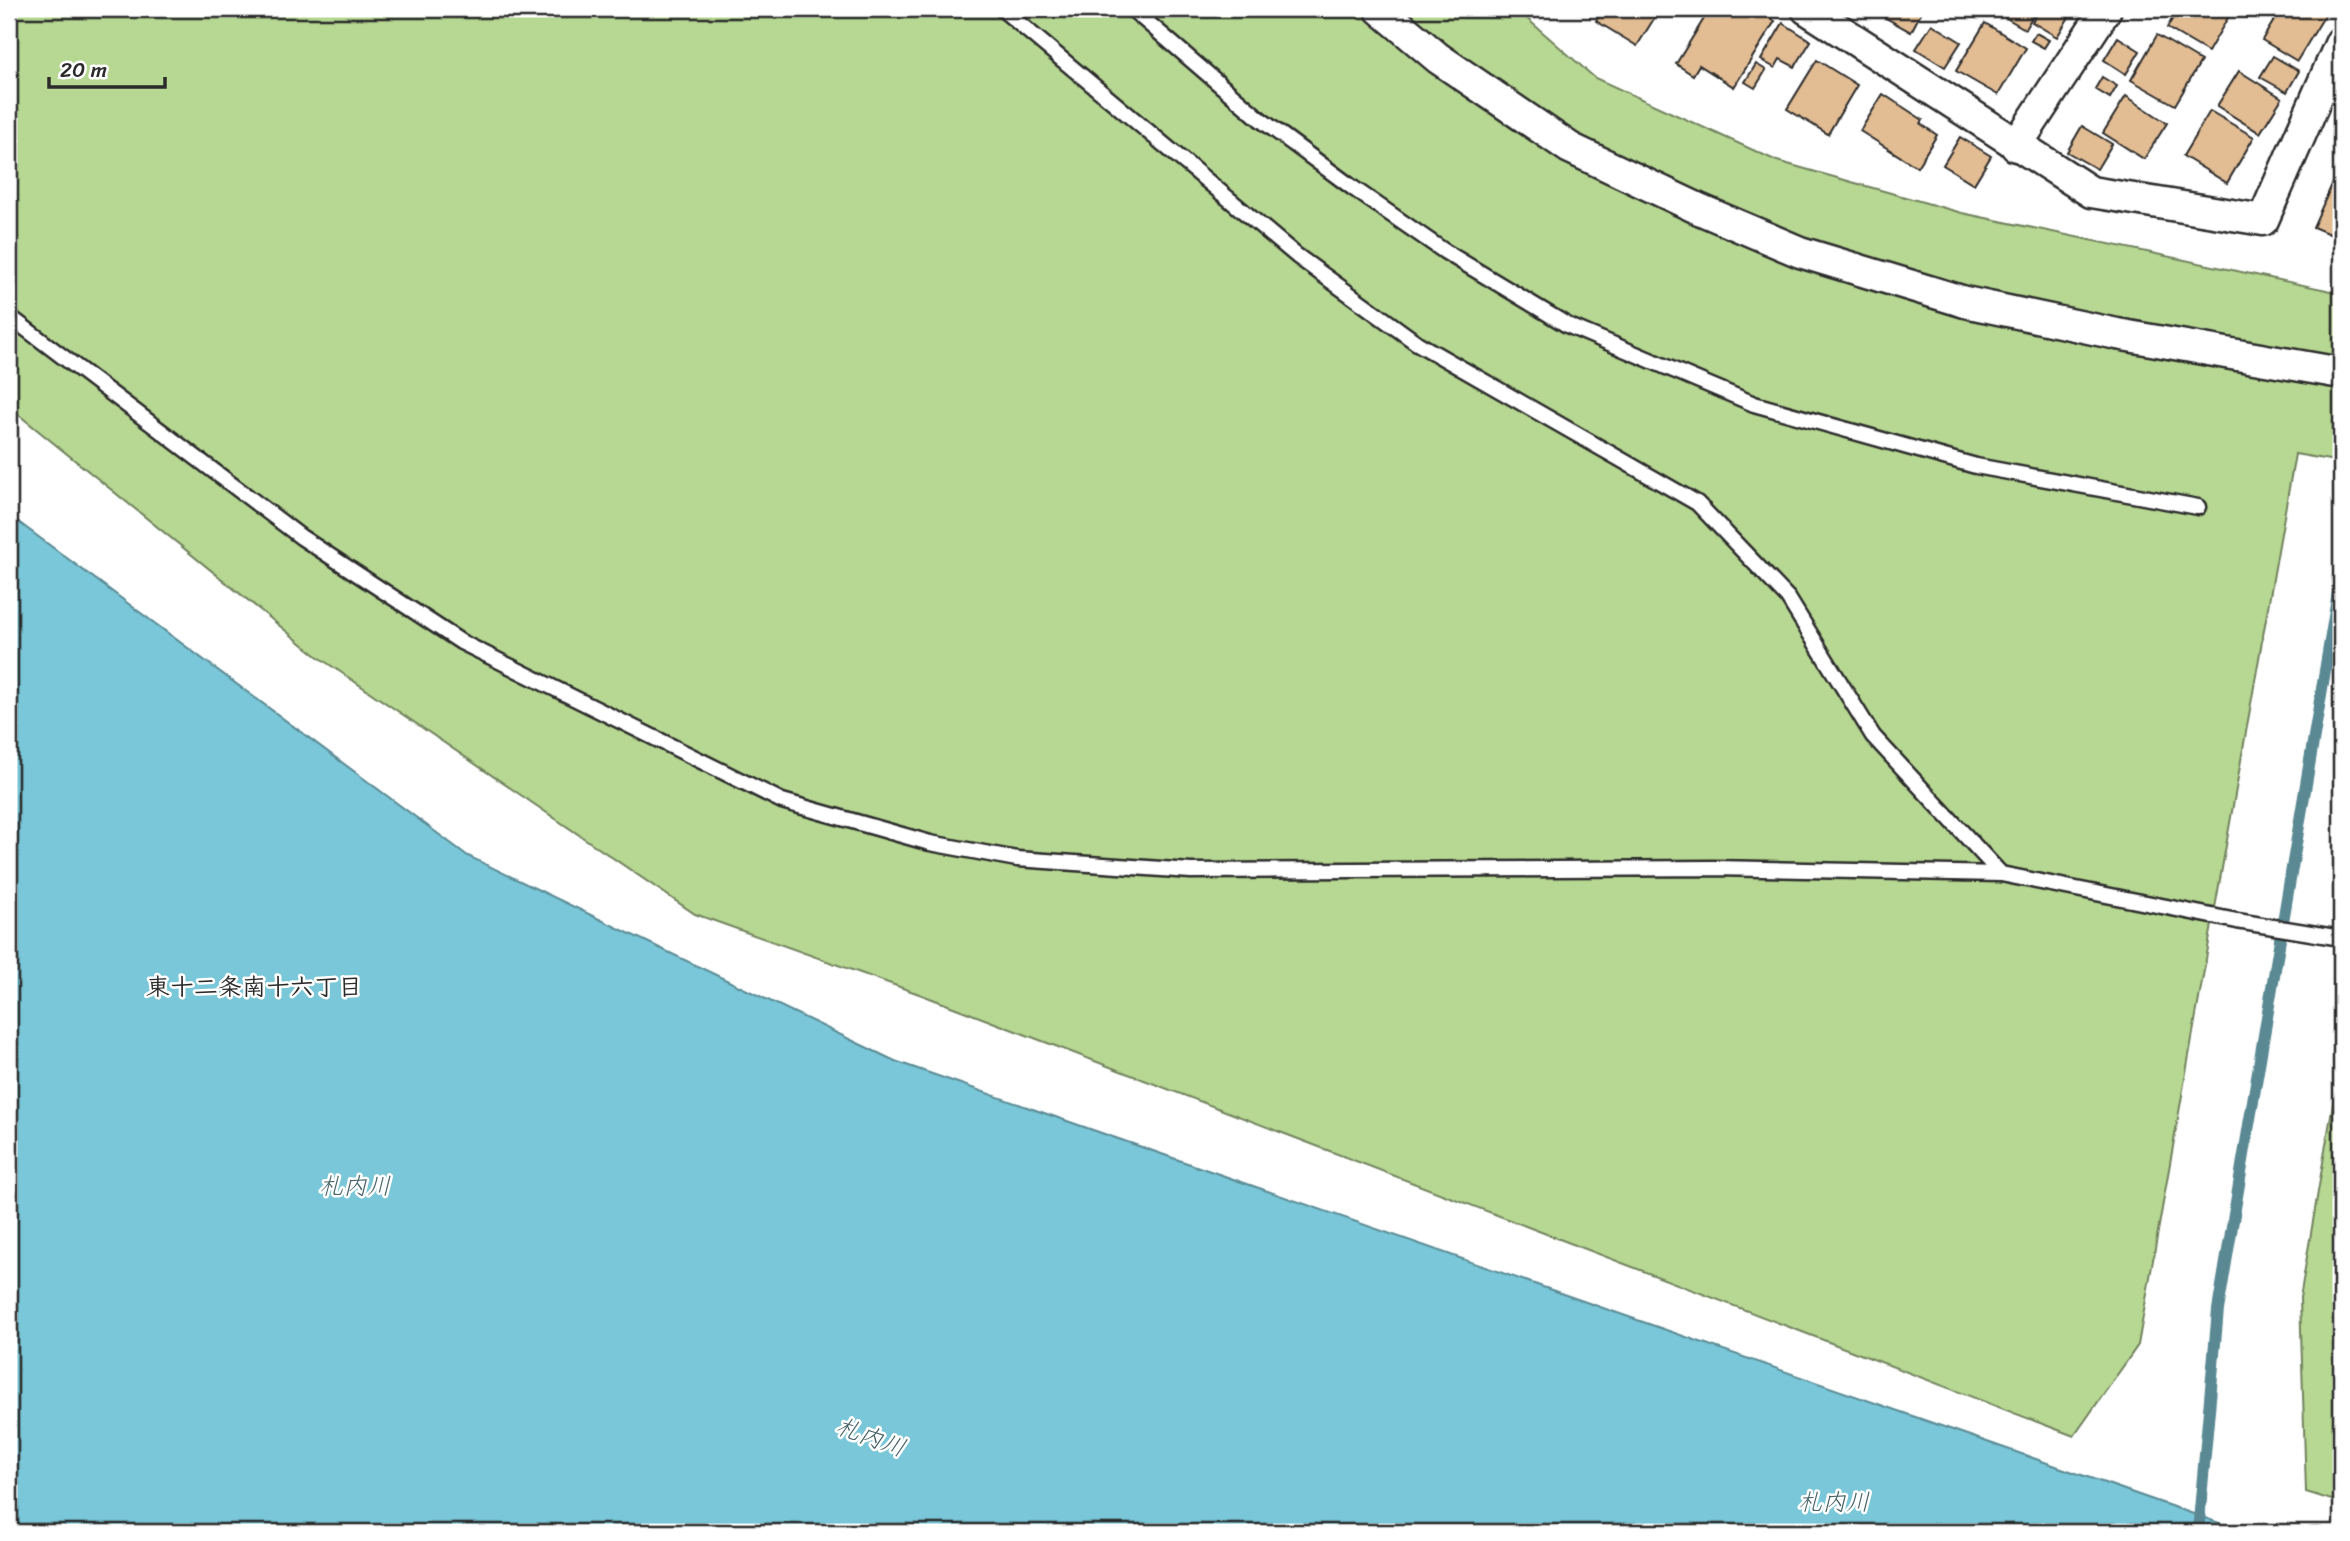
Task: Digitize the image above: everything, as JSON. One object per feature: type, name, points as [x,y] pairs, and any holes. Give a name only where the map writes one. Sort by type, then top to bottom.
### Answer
[{"type":"street","points":[[1380,9],[1438,58],[1570,148],[1699,209],[1800,252],[1965,302],[2117,334],[2341,373]]},
{"type":"street","points":[[1807,9],[2091,192],[2263,220],[2341,42]]},
{"type":"street","points":[[2016,146],[2106,9]]},
{"type":"lane","points":[[1002,9],[1297,256],[1417,343],[1697,503],[1788,598],[1872,736],[2001,874]]},
{"type":"lane","points":[[1132,9],[1260,119],[1353,188],[1444,250],[1567,325],[1754,404],[1976,466],[2198,507]]},
{"type":"lane","points":[[9,316],[199,462],[302,537],[461,642],[782,801],[930,843],[1017,859],[1191,871],[1713,868],[2001,874],[2237,921],[2341,938]]},
{"type":"green space","points":[[9,9],[1516,9],[1595,78],[1777,161],[1962,213],[2341,293],[2341,462],[2295,454],[2138,1345],[2074,1436],[922,995],[695,914],[317,656],[9,407]]},
{"type":"green space","points":[[2341,1056],[2341,1503],[2306,1492],[2300,1298]]},
{"type":"water","name":"札内川","points":[[9,515],[468,856],[895,1061],[2245,1532],[9,1532]]},
{"type":"building","points":[[1603,9],[1660,9],[1637,46],[1596,21]]},
{"type":"building","points":[[1710,9],[1755,9],[1775,21],[1734,87],[1699,65],[1693,75],[1676,64]]},
{"type":"building","points":[[1870,9],[1923,9],[1911,32]]},
{"type":"building","points":[[1991,9],[2037,9],[2025,29]]},
{"type":"building","points":[[2040,9],[2067,9],[2072,12],[2057,37],[2032,22]]},
{"type":"building","points":[[2178,9],[2233,9],[2208,52],[2167,28]]},
{"type":"building","points":[[2281,9],[2328,10],[2297,61],[2262,40]]},
{"type":"building","points":[[1783,23],[1811,41],[1795,67],[1780,59],[1775,68],[1761,60]]},
{"type":"building","points":[[1985,23],[2026,48],[1998,95],[1956,71]]},
{"type":"building","points":[[1932,24],[1961,42],[1945,67],[1916,49]]},
{"type":"building","points":[[2036,33],[2049,40],[2044,48],[2031,41]]},
{"type":"building","points":[[2157,35],[2201,61],[2175,105],[2131,80]]},
{"type":"building","points":[[2118,37],[2140,51],[2126,74],[2104,60]]},
{"type":"building","points":[[2273,56],[2299,71],[2287,92],[2260,77]]},
{"type":"building","points":[[1817,60],[1857,85],[1828,134],[1787,109]]},
{"type":"building","points":[[1756,64],[1766,70],[1755,88],[1745,82]]},
{"type":"building","points":[[2239,71],[2282,98],[2260,133],[2217,106]]},
{"type":"building","points":[[2102,77],[2117,86],[2110,98],[2095,89]]},
{"type":"building","points":[[1883,94],[1923,120],[1921,124],[1937,135],[1917,167],[1860,131]]},
{"type":"building","points":[[2126,96],[2167,123],[2144,159],[2103,133]]},
{"type":"building","points":[[2210,111],[2254,137],[2227,183],[2183,156]]},
{"type":"building","points":[[2082,126],[2112,144],[2097,169],[2067,152]]},
{"type":"building","points":[[1960,137],[1991,156],[1974,184],[1943,165]]},
{"type":"building","points":[[2333,182],[2341,186],[2341,239],[2313,227]]},
{"type":"waterway","points":[[2198,1532],[2218,1310],[2341,575]]},
{"type":"district","name":"東十二条南十六丁目","points":[[254,987]]}]
